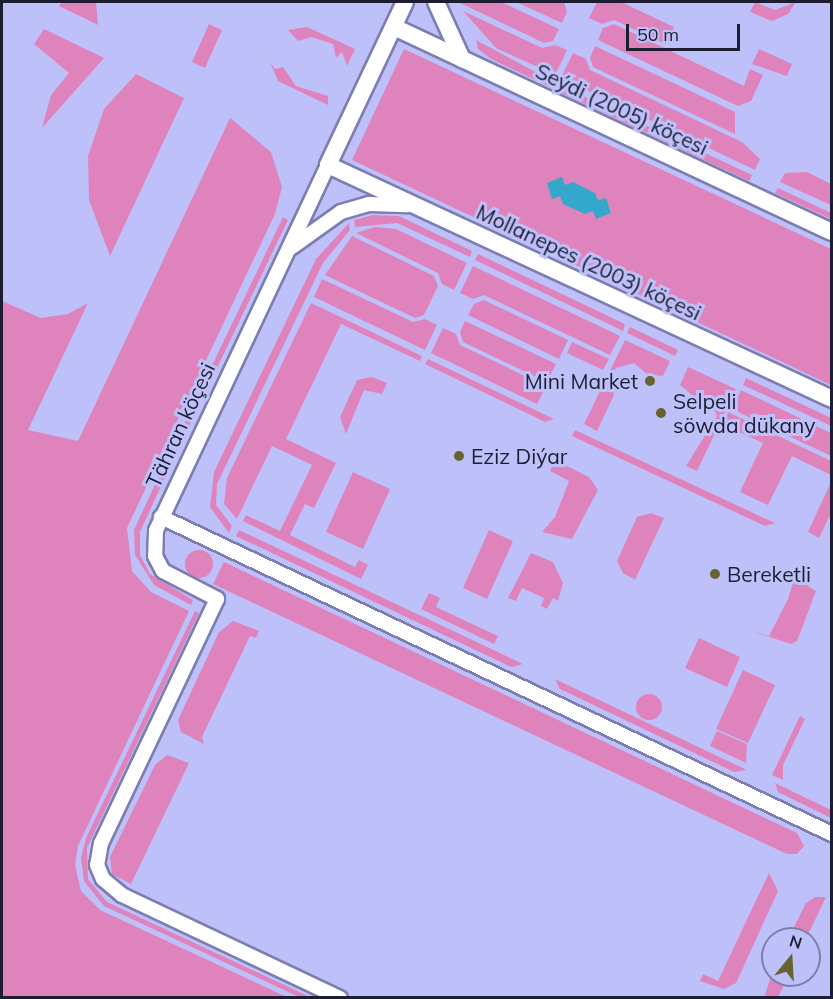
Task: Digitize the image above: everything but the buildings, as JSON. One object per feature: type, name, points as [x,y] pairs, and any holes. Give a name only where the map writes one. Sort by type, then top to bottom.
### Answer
[{"type":"street","name":"Tähran köçesi","points":[[340,998],[116,892],[99,874],[101,843],[217,599],[172,578],[157,564],[154,539],[161,518],[405,2]]},
{"type":"street","points":[[436,2],[462,59]]},
{"type":"street","name":"Seýdi (2005) köçesi","points":[[394,27],[831,232]]},
{"type":"street","name":"Mollanepes (2003) köçesi","points":[[328,165],[831,399]]},
{"type":"street","points":[[286,253],[341,212],[369,204],[417,206]]},
{"type":"street","points":[[161,518],[831,834]]},
{"type":"shaded area","points":[[62,2],[96,2],[98,25],[59,6]]},
{"type":"shaded area","points":[[458,2],[501,2],[559,29],[553,41],[544,43]]},
{"type":"shaded area","points":[[516,2],[564,2],[567,12],[562,23]]},
{"type":"shaded area","points":[[597,2],[621,2],[674,27],[666,44],[614,20],[602,24],[589,18]]},
{"type":"shaded area","points":[[755,2],[775,10],[796,2],[788,14],[772,21],[750,12]]},
{"type":"shaded area","points":[[463,11],[542,48],[555,45],[567,50],[555,75],[496,48]]},
{"type":"shaded area","points":[[209,24],[222,30],[205,68],[192,62]]},
{"type":"shaded area","points":[[614,24],[744,86],[750,69],[763,75],[751,101],[738,106],[598,40],[603,28]]},
{"type":"shaded area","points":[[307,27],[355,49],[347,66],[342,52],[336,58],[333,44],[311,37],[298,41],[288,30]]},
{"type":"shaded area","points":[[44,29],[104,58],[42,128],[51,95],[69,73],[34,44]]},
{"type":"shaded area","points":[[476,40],[552,81],[550,87],[491,59],[478,49]]},
{"type":"shaded area","points":[[595,46],[735,112],[735,134],[593,67],[590,58]]},
{"type":"shaded area","points":[[404,49],[831,249],[831,385],[352,160]]},
{"type":"shaded area","points":[[759,49],[792,64],[787,76],[752,64]]},
{"type":"shaded area","points":[[573,53],[586,59],[590,70],[742,142],[760,159],[755,170],[561,78]]},
{"type":"shaded area","points":[[270,62],[275,69],[283,67],[296,86],[328,96],[328,105],[278,81]]},
{"type":"shaded area","points":[[136,74],[184,98],[110,256],[89,200],[88,156],[104,109]]},
{"type":"shaded area","points":[[558,84],[752,175],[749,181],[555,90]]},
{"type":"shaded area","points":[[230,118],[271,152],[282,187],[275,214],[127,528],[132,571],[151,592],[189,611],[78,846],[75,865],[81,891],[100,910],[287,997],[2,997],[2,301],[41,318],[68,314],[88,303],[28,430],[78,441]]},
{"type":"shaded area","points":[[807,172],[831,184],[831,205],[780,182],[785,173]]},
{"type":"shaded area","points":[[778,188],[831,213],[831,219],[775,193]]},
{"type":"shaded area","points":[[373,215],[399,216],[472,251],[470,257],[397,223],[355,227],[354,220]]},
{"type":"shaded area","points":[[283,217],[288,220],[170,466],[165,464]]},
{"type":"shaded area","points":[[349,223],[350,230],[323,263],[217,484],[216,505],[232,526],[229,533],[210,507],[214,472],[316,259]]},
{"type":"shaded area","points":[[375,227],[396,229],[467,263],[454,290],[442,284],[438,273],[356,233]]},
{"type":"shaded area","points":[[352,236],[434,276],[438,286],[424,315],[415,318],[325,275]]},
{"type":"shaded area","points":[[478,254],[625,324],[623,331],[475,260]]},
{"type":"shaded area","points":[[473,266],[620,336],[610,355],[484,295],[473,299],[460,293]]},
{"type":"shaded area","points":[[322,279],[413,322],[425,319],[437,325],[425,350],[314,297]]},
{"type":"shaded area","points":[[484,300],[568,340],[559,359],[468,315],[474,304]]},
{"type":"shaded area","points":[[311,303],[422,356],[420,361],[341,324],[286,439],[336,463],[314,508],[305,504],[290,535],[355,567],[359,560],[368,565],[361,579],[243,521],[246,515],[280,531],[312,465],[272,446],[237,519],[224,504],[227,478]]},
{"type":"shaded area","points":[[465,321],[556,364],[547,382],[463,342],[460,332]]},
{"type":"shaded area","points":[[630,327],[678,350],[675,356],[627,333]]},
{"type":"shaded area","points":[[443,328],[456,334],[460,345],[546,386],[537,404],[431,353]]},
{"type":"shaded area","points":[[625,340],[670,361],[663,376],[647,374],[634,363],[616,368],[610,380],[614,395],[597,431],[584,424]]},
{"type":"shaded area","points":[[572,342],[609,359],[603,370],[567,353]]},
{"type":"shaded area","points":[[428,359],[554,419],[545,422],[425,364]]},
{"type":"shaded area","points":[[688,367],[736,389],[697,471],[686,466],[717,416],[709,399],[693,396],[680,385]]},
{"type":"shaded area","points":[[372,377],[387,383],[382,394],[364,390],[346,434],[340,417],[357,380]]},
{"type":"shaded area","points":[[746,378],[831,418],[831,426],[743,385]]},
{"type":"shaded area","points":[[741,390],[831,433],[831,456],[732,409]]},
{"type":"shaded area","points":[[728,412],[831,461],[831,475],[792,456],[768,505],[740,492],[763,443],[722,424]]},
{"type":"shaded area","points":[[575,430],[775,523],[765,526],[572,436]]},
{"type":"shaded area","points":[[555,460],[589,477],[598,490],[572,539],[542,532],[555,517],[569,481],[550,471]]},
{"type":"shaded area","points":[[162,469],[168,471],[140,532],[140,555],[150,574],[193,600],[191,605],[154,585],[135,555],[134,530]]},
{"type":"shaded area","points":[[353,472],[390,489],[363,549],[326,532]]},
{"type":"shaded area","points":[[831,482],[831,513],[819,538],[808,532]]},
{"type":"shaded area","points":[[651,513],[664,518],[635,580],[623,573],[617,561],[637,517]]},
{"type":"shaded area","points":[[239,530],[523,664],[511,667],[236,536]]},
{"type":"shaded area","points":[[489,530],[513,541],[487,599],[463,588]]},
{"type":"shaded area","points":[[199,550],[209,554],[213,564],[209,574],[199,578],[189,574],[185,564],[189,554]]},
{"type":"shaded area","points":[[531,553],[553,562],[563,583],[558,601],[553,598],[547,609],[541,606],[544,598],[522,588],[516,601],[508,598]]},
{"type":"shaded area","points":[[224,562],[797,833],[804,846],[797,854],[787,854],[213,584]]},
{"type":"shaded area","points":[[776,566],[816,591],[797,641],[791,644],[751,631],[769,636],[788,599],[793,583],[772,574]]},
{"type":"shaded area","points":[[429,593],[440,598],[436,607],[498,636],[494,644],[421,609]]},
{"type":"shaded area","points":[[195,611],[199,613],[87,848],[88,879],[107,902],[310,997],[299,997],[104,906],[84,881],[81,858],[86,838]]},
{"type":"shaded area","points":[[233,621],[259,631],[256,638],[250,636],[202,737],[204,744],[181,732],[178,720],[219,632]]},
{"type":"shaded area","points":[[699,638],[740,657],[727,687],[685,668]]},
{"type":"shaded area","points":[[743,670],[775,685],[748,743],[716,729]]},
{"type":"shaded area","points":[[555,679],[747,770],[734,772],[560,689]]},
{"type":"shaded area","points":[[649,694],[658,698],[662,707],[658,716],[649,720],[640,716],[636,707],[640,698]]},
{"type":"shaded area","points":[[800,716],[805,719],[783,765],[783,780],[772,775]]},
{"type":"shaded area","points":[[717,731],[747,744],[746,763],[710,746]]},
{"type":"shaded area","points":[[167,755],[189,763],[131,884],[112,874],[110,857],[155,765]]},
{"type":"shaded area","points":[[775,783],[831,810],[831,818],[778,792]]},
{"type":"shaded area","points":[[769,873],[778,891],[736,983],[724,989],[700,981],[703,974],[718,981]]},
{"type":"shaded area","points":[[815,897],[826,897],[812,927],[794,927],[806,903]]},
{"type":"shaded area","points":[[767,987],[783,987],[778,997],[764,997]]},
{"type":"water","points":[[562,177],[565,185],[573,182],[595,193],[598,200],[606,198],[611,213],[596,219],[593,211],[585,214],[563,204],[560,196],[552,199],[547,183]]},
{"type":"place","name":"Mini Market","points":[[650,381]]},
{"type":"place","name":"Selpeli söwda dükany","points":[[661,413]]},
{"type":"place","name":"Eziz Diýar","points":[[459,456]]},
{"type":"place","name":"Bereketli","points":[[715,574]]}]
